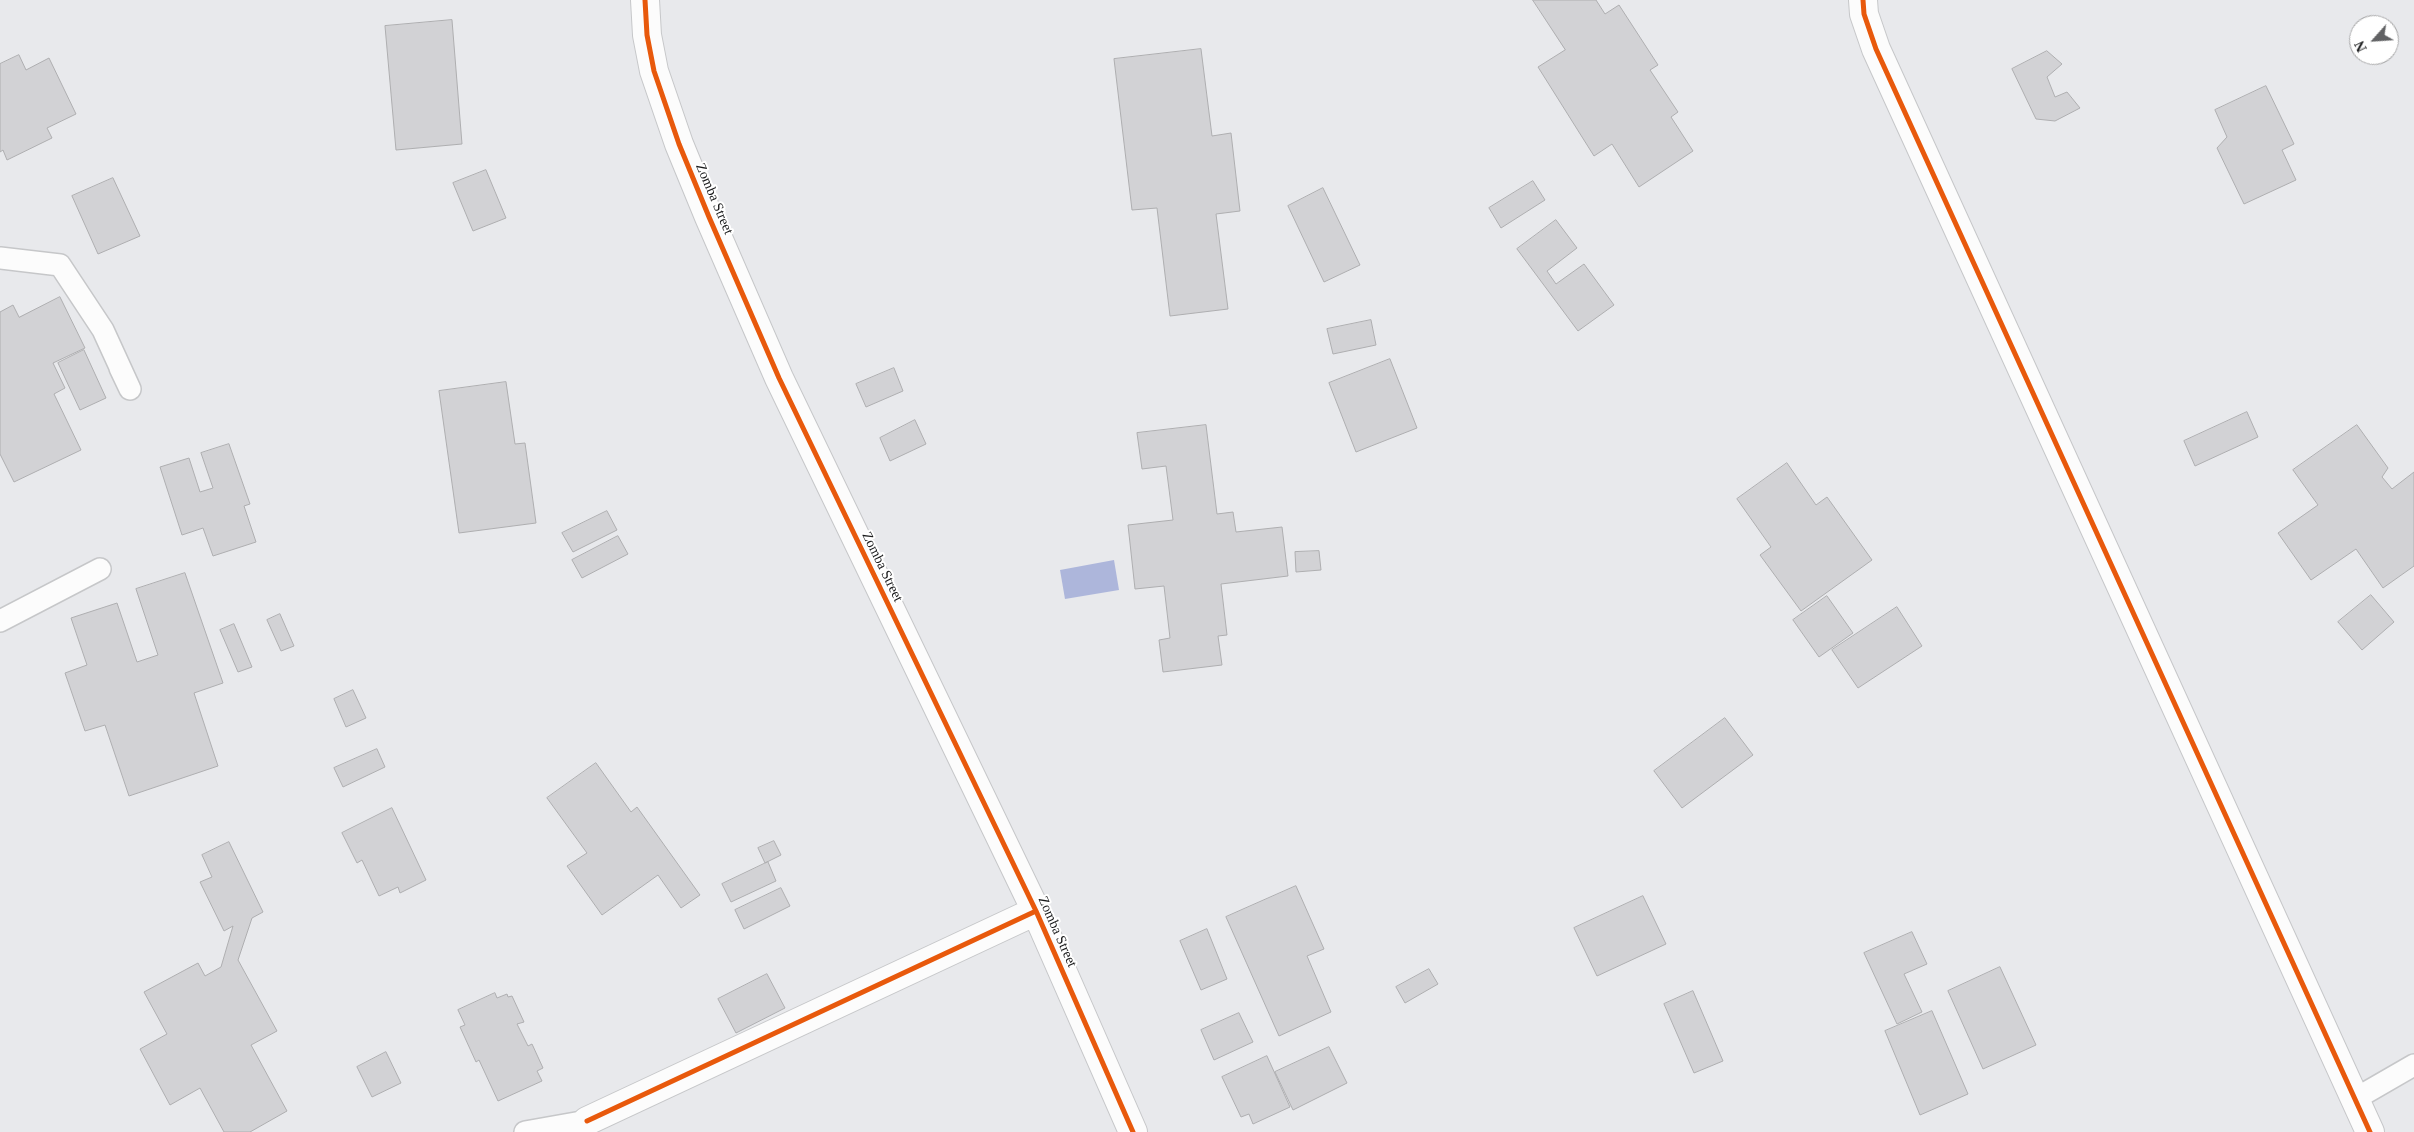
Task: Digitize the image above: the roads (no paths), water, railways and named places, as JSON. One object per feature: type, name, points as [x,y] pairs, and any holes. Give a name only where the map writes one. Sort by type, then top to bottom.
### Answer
[{"type":"street","name":"Zomba Street","points":[[645,0],[647,35],[654,71],[679,144],[709,217],[779,378],[1036,911],[1133,1132]]},
{"type":"street","points":[[1863,0],[1864,14],[1876,49],[2370,1132]]},
{"type":"street","points":[[587,1121],[1036,911]]},
{"type":"lane","points":[[0,258],[60,265],[103,330],[130,389],[120,368]]},
{"type":"lane","points":[[0,621],[100,569]]},
{"type":"lane","points":[[2355,1099],[2414,1065]]},
{"type":"lane","points":[[526,1132],[587,1121]]},
{"type":"water","points":[[1114,560],[1119,590],[1065,599],[1060,570]]}]
